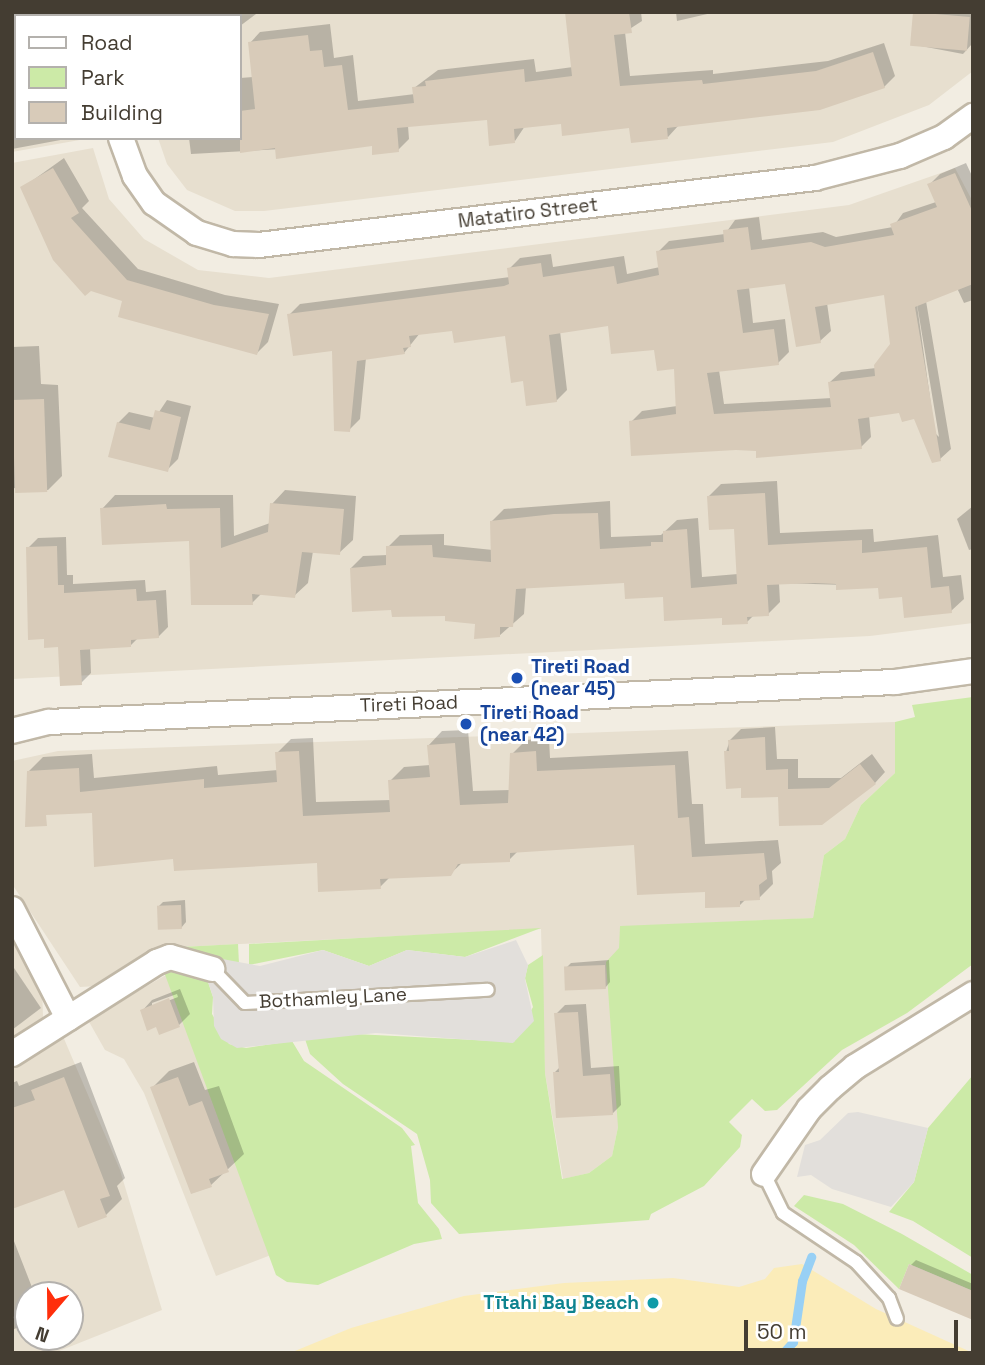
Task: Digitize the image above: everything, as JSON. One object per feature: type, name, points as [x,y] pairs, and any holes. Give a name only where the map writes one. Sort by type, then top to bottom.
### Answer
[{"type":"street","name":"Matatiro Street","points":[[122,140],[135,176],[154,203],[197,233],[233,244],[259,245],[814,178],[900,156],[944,136],[973,116]]},
{"type":"street","name":"Tireti Road","points":[[12,731],[49,722],[895,682],[973,671]]},
{"type":"street","points":[[12,909],[68,1018]]},
{"type":"street","name":"Bothamley Lane","points":[[12,1054],[170,957],[212,969]]},
{"type":"street","points":[[764,1174],[809,1109],[830,1088],[855,1067],[973,994]]},
{"type":"lane","name":"Bothamley Lane","points":[[212,969],[245,1003],[488,990]]},
{"type":"lane","points":[[764,1174],[783,1213],[856,1262],[889,1298],[897,1319]]},
{"type":"shaded area","points":[[12,12],[44,14],[14,14],[14,140],[80,140],[12,152]]},
{"type":"shaded area","points":[[143,12],[973,12],[973,71],[929,105],[833,142],[264,211],[235,211],[187,190],[167,164],[159,140],[242,140],[242,14]]},
{"type":"shaded area","points":[[93,148],[109,199],[144,239],[198,270],[269,278],[849,205],[955,168],[973,202],[973,623],[870,636],[12,679],[12,163]]},
{"type":"shaded area","points":[[895,722],[895,773],[861,805],[845,839],[824,855],[813,918],[620,927],[618,1127],[612,1156],[589,1173],[563,1179],[545,1073],[541,929],[159,948],[98,986],[80,987],[12,884],[12,761],[58,751]]},
{"type":"shaded area","points":[[516,940],[528,965],[525,979],[534,1021],[513,1043],[376,1033],[237,1048],[221,1039],[214,1026],[213,997],[207,979],[217,958],[260,966],[323,950],[369,966],[407,950],[465,957]]},
{"type":"shaded area","points":[[12,942],[42,986],[43,1018],[12,1037]]},
{"type":"shaded area","points":[[166,975],[271,1255],[216,1276],[144,1093],[124,1059],[105,1050],[88,1020]]},
{"type":"shaded area","points":[[62,1034],[120,1170],[162,1310],[84,1341],[84,1281],[14,1281],[14,1351],[59,1351],[12,1353],[12,1068]]},
{"type":"shaded area","points":[[858,1112],[928,1128],[914,1182],[891,1207],[832,1189],[811,1175],[797,1177],[805,1145],[820,1140],[848,1113]]},
{"type":"green space","points":[[973,697],[973,964],[907,1013],[842,1050],[777,1110],[765,1111],[752,1099],[729,1122],[742,1135],[740,1147],[704,1186],[651,1214],[649,1220],[459,1234],[431,1203],[430,1180],[417,1134],[343,1084],[310,1054],[305,1039],[355,1034],[514,1042],[533,1007],[525,978],[528,965],[543,955],[545,1073],[562,1179],[589,1173],[612,1156],[618,1127],[606,962],[619,948],[620,926],[813,918],[824,855],[845,839],[861,805],[895,773],[895,722],[915,717],[912,705]]},
{"type":"green space","points":[[541,928],[465,957],[407,950],[369,966],[323,950],[249,965],[249,944]]},
{"type":"green space","points":[[238,944],[239,964],[181,950],[181,947]]},
{"type":"green space","points":[[169,969],[207,979],[213,997],[212,1014],[229,1044],[246,1048],[292,1041],[304,1061],[402,1128],[415,1145],[411,1146],[418,1203],[439,1229],[442,1239],[414,1244],[318,1285],[287,1282],[276,1275],[164,972]]},
{"type":"green space","points":[[973,1075],[973,1258],[913,1221],[889,1212],[914,1182],[928,1128]]},
{"type":"green space","points":[[804,1195],[843,1204],[902,1234],[973,1275],[973,1291],[909,1264],[899,1289],[854,1245],[794,1206]]},
{"type":"sand","name":"Tītahi Bay Beach","points":[[802,1264],[876,1309],[973,1353],[290,1353],[351,1328],[464,1296],[564,1283],[673,1278],[739,1287],[765,1279],[774,1268]]},
{"type":"building","points":[[565,12],[629,12],[632,33],[614,35],[620,86],[702,80],[703,84],[816,71],[873,52],[885,88],[820,110],[667,128],[668,139],[631,143],[629,128],[562,136],[561,124],[514,129],[515,143],[489,146],[487,120],[397,128],[399,152],[372,155],[372,146],[276,159],[275,148],[240,153],[242,111],[255,109],[248,42],[308,35],[310,51],[322,50],[324,67],[342,65],[348,110],[414,103],[412,87],[426,86],[425,81],[524,69],[525,82],[572,76]]},
{"type":"building","points":[[913,12],[970,17],[967,51],[910,46]]},
{"type":"building","points":[[53,168],[79,213],[71,218],[127,280],[214,305],[269,314],[257,355],[118,317],[122,301],[91,291],[85,296],[53,260],[20,187]]},
{"type":"building","points":[[955,173],[973,213],[973,284],[915,307],[941,461],[932,463],[914,419],[902,422],[899,413],[858,419],[862,449],[756,458],[756,451],[736,450],[631,456],[629,421],[676,414],[674,369],[657,371],[654,350],[611,354],[608,326],[549,335],[557,402],[526,406],[523,381],[511,383],[505,336],[454,343],[452,331],[409,336],[411,347],[403,348],[405,354],[357,361],[350,432],[334,431],[332,351],[293,356],[287,314],[504,286],[509,284],[507,268],[541,263],[543,277],[614,266],[617,284],[659,275],[656,251],[724,242],[723,230],[748,227],[751,250],[811,242],[825,247],[894,235],[890,224],[937,207],[927,184]],"holes":[[[785,284],[796,347],[821,343],[815,307],[884,295],[890,344],[874,365],[875,376],[828,382],[831,407],[714,414],[707,373],[779,365],[774,329],[743,333],[737,290]]]},
{"type":"building","points":[[44,399],[47,492],[15,493],[12,400]]},
{"type":"building","points":[[155,410],[181,417],[168,472],[108,457],[117,422],[150,430]]},
{"type":"building","points":[[765,493],[768,545],[862,540],[862,553],[927,547],[931,588],[949,586],[952,613],[904,618],[902,597],[879,599],[878,588],[836,590],[836,584],[815,583],[767,585],[769,616],[747,617],[748,624],[722,625],[722,618],[664,621],[663,597],[625,599],[624,583],[516,589],[513,627],[500,627],[500,637],[474,639],[475,624],[445,621],[445,616],[392,617],[391,610],[352,612],[350,568],[386,565],[386,546],[432,545],[433,557],[491,562],[490,521],[554,514],[598,513],[600,549],[651,546],[651,542],[663,542],[663,531],[687,529],[691,588],[737,584],[734,529],[709,530],[707,496]]},
{"type":"building","points":[[270,503],[344,509],[340,555],[302,552],[295,598],[252,594],[253,605],[191,605],[189,541],[102,545],[100,508],[166,504],[167,509],[220,508],[221,548],[268,532]]},
{"type":"building","points":[[57,546],[58,585],[64,585],[64,593],[136,589],[137,601],[156,600],[159,638],[131,640],[131,647],[80,650],[82,685],[60,686],[58,647],[44,648],[44,639],[28,640],[26,547]]},
{"type":"building","points":[[765,737],[766,770],[788,769],[788,789],[829,788],[860,764],[876,784],[822,825],[779,826],[778,797],[741,798],[741,788],[726,789],[724,751],[729,751],[728,740]]},
{"type":"building","points":[[455,743],[460,805],[508,803],[510,753],[536,751],[537,771],[675,765],[678,818],[689,817],[692,857],[764,853],[767,879],[759,885],[760,900],[740,901],[740,907],[705,908],[705,892],[637,895],[634,845],[510,853],[510,862],[458,864],[451,876],[380,879],[381,889],[318,892],[317,863],[174,871],[173,859],[94,867],[92,813],[46,815],[47,826],[25,827],[27,771],[79,768],[80,792],[204,779],[204,788],[277,782],[275,752],[299,751],[303,816],[390,812],[388,780],[430,777],[427,745]]},
{"type":"building","points":[[181,905],[182,929],[158,930],[157,906]]},
{"type":"building","points":[[605,965],[606,989],[565,990],[564,966]]},
{"type":"building","points":[[169,998],[180,1027],[159,1035],[156,1027],[147,1031],[140,1010]]},
{"type":"building","points":[[578,1012],[583,1076],[610,1074],[613,1115],[556,1118],[553,1072],[559,1072],[554,1013]]},
{"type":"building","points":[[64,1077],[110,1196],[100,1199],[107,1217],[78,1228],[64,1190],[12,1209],[12,1108],[35,1100],[31,1090]]},
{"type":"building","points":[[178,1077],[189,1106],[202,1101],[229,1172],[209,1179],[212,1187],[191,1194],[150,1087]]},
{"type":"building","points":[[909,1264],[973,1291],[973,1320],[899,1289]]},
{"type":"waterway","points":[[783,1353],[793,1342],[802,1281],[811,1257]]},
{"type":"place","name":"Tireti Road (near 45)","points":[[517,678]]},
{"type":"place","name":"Tireti Road (near 42)","points":[[466,724]]},
{"type":"place","name":"Tītahi Bay Beach","points":[[653,1303]]}]
